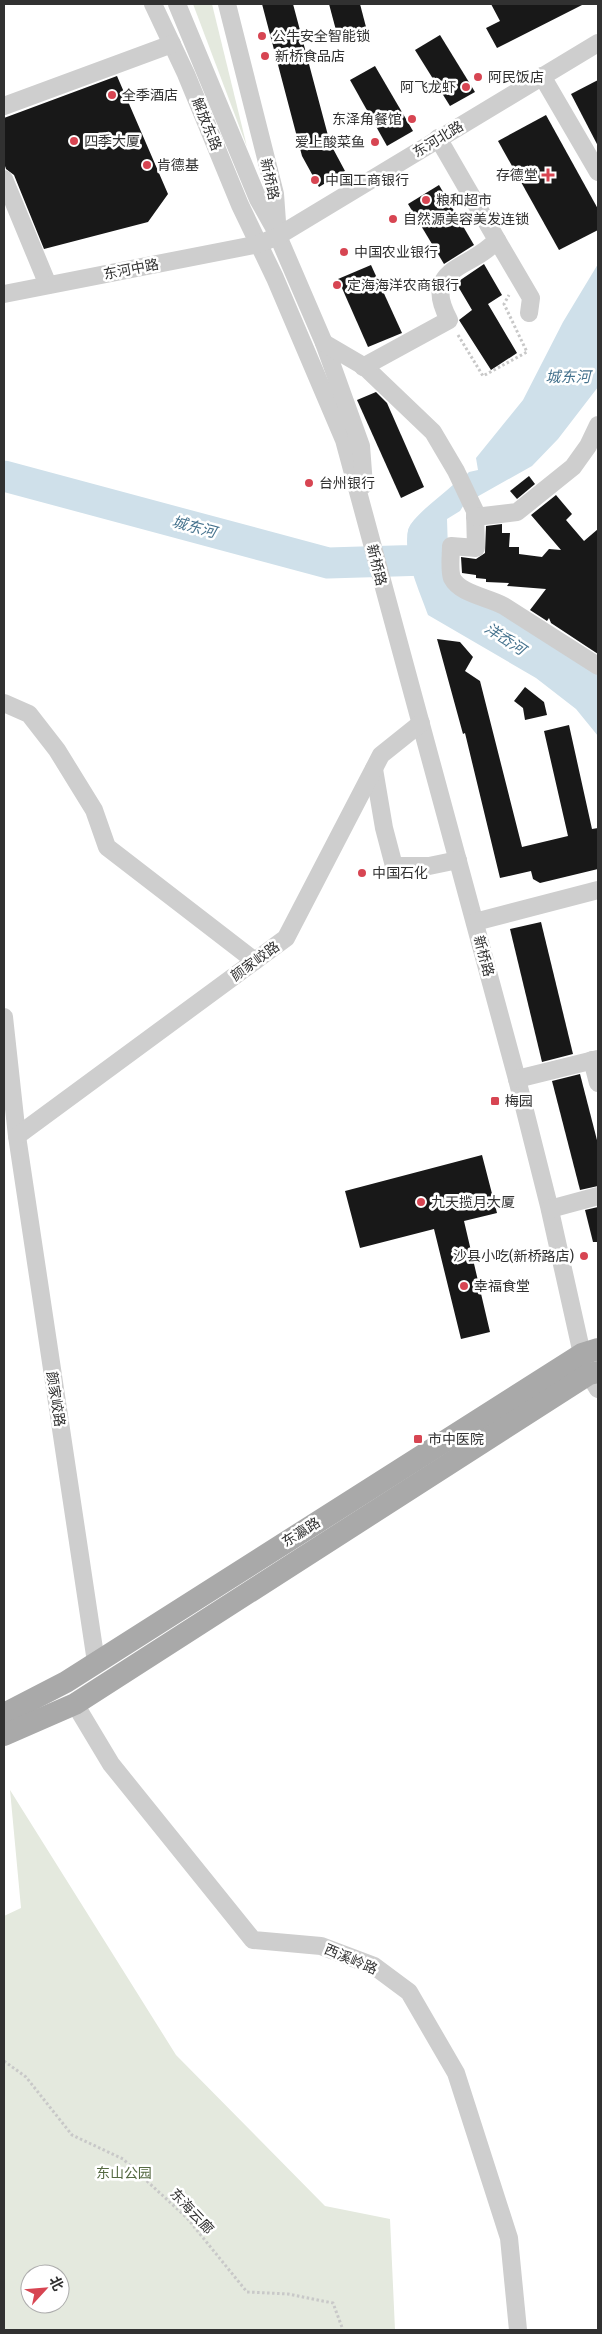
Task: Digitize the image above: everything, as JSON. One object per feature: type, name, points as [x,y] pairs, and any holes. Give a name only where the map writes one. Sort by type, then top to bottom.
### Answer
[{"type":"main road","name":"东瀛路","points":[[4,1714],[66,1682],[96,1662],[593,1368]]},
{"type":"main road","name":"东瀛路","points":[[4,1735],[76,1704],[593,1368]]},
{"type":"street","name":"解放东路","points":[[153,4],[172,44],[240,205],[259,244]]},
{"type":"street","points":[[177,4],[258,199],[278,236]]},
{"type":"street","name":"新桥路","points":[[227,4],[275,194],[278,236],[324,342],[361,446],[367,523]]},
{"type":"street","points":[[4,106],[172,44]]},
{"type":"street","name":"东河北路","points":[[259,244],[278,236],[438,138],[598,45]]},
{"type":"street","points":[[542,76],[598,172]]},
{"type":"street","points":[[438,138],[531,298],[529,313]]},
{"type":"street","points":[[4,179],[48,285]]},
{"type":"street","points":[[363,367],[448,320],[441,306],[440,284],[446,275],[490,247],[497,240]]},
{"type":"street","name":"新桥路","points":[[259,244],[344,440],[397,641],[475,922],[593,1368]]},
{"type":"street","name":"东河中路","points":[[4,294],[259,244]]},
{"type":"street","points":[[324,342],[363,367],[399,398],[433,432],[456,471],[475,514],[476,548],[451,546],[452,577],[462,590],[490,598],[598,666]]},
{"type":"street","points":[[475,514],[517,512],[573,467],[588,446],[598,425]]},
{"type":"street","points":[[4,703],[29,714],[57,750],[94,810],[107,848],[255,961]]},
{"type":"street","name":"颜家峧路","points":[[17,1136],[286,938],[381,755],[420,723]]},
{"type":"street","points":[[374,769],[384,828],[394,866],[429,866],[458,860]]},
{"type":"street","points":[[475,922],[598,890]]},
{"type":"street","name":"颜家峧路","points":[[4,1017],[17,1136],[96,1662]]},
{"type":"street","points":[[517,1079],[595,1059],[598,1083]]},
{"type":"street","points":[[550,1209],[598,1196]]},
{"type":"street","name":"西溪岭路","points":[[76,1704],[111,1764],[253,1940],[321,1946],[374,1966],[409,1992],[456,2073],[509,2238],[518,2330]]},
{"type":"path","points":[[448,320],[483,376],[528,352],[504,304],[510,296],[507,288]]},
{"type":"path","name":"东海云廊","points":[[4,2061],[26,2077],[72,2136],[123,2159],[187,2218],[248,2292],[288,2294],[333,2303],[343,2330]]},
{"type":"green space","points":[[193,4],[212,4],[247,147]]},
{"type":"green space","name":"东山公园","points":[[10,1790],[176,2055],[325,2206],[390,2219],[395,2330],[4,2330],[4,1916],[21,1908]]},
{"type":"water","name":"城东河","points":[[598,264],[598,387],[558,439],[532,466],[475,498],[465,476],[469,472],[478,470],[476,458],[523,400],[563,322]]},
{"type":"water","name":"洋岙河","points":[[454,484],[465,503],[460,511],[447,519],[449,581],[525,625],[598,675],[598,736],[576,709],[536,678],[428,615],[415,580],[408,553],[407,540],[409,529],[418,515]]},
{"type":"building","points":[[262,4],[293,4],[330,143],[345,171],[319,187],[302,156]]},
{"type":"building","points":[[329,4],[360,4],[366,27],[337,34]]},
{"type":"building","points":[[491,4],[584,4],[497,48],[486,28],[500,21]]},
{"type":"building","points":[[440,35],[475,92],[450,106],[415,50]]},
{"type":"building","points":[[375,66],[413,131],[387,146],[350,80]]},
{"type":"building","name":"四季大厦","points":[[117,76],[168,194],[148,222],[44,249],[14,175],[6,169],[4,163],[4,118]]},
{"type":"building","points":[[598,80],[598,146],[571,94]]},
{"type":"building","name":"存德堂","points":[[546,115],[598,209],[598,230],[559,250],[498,141]]},
{"type":"building","points":[[439,185],[474,245],[444,264],[408,204]]},
{"type":"building","points":[[484,264],[502,295],[488,304],[517,353],[491,370],[459,320],[472,310],[456,283]]},
{"type":"building","points":[[371,265],[402,333],[368,347],[338,279]]},
{"type":"building","points":[[376,392],[387,403],[424,487],[401,498],[357,400]]},
{"type":"building","points":[[529,476],[535,484],[517,499],[510,491]]},
{"type":"building","points":[[556,495],[572,514],[566,520],[584,541],[598,529],[598,654],[551,623],[549,618],[547,621],[530,610],[546,589],[507,586],[509,583],[486,582],[486,579],[476,578],[476,575],[462,573],[461,557],[476,559],[485,553],[486,526],[502,524],[502,533],[510,533],[509,547],[519,547],[519,554],[542,557],[549,549],[561,550],[531,515]]},
{"type":"building","points":[[437,639],[460,642],[473,657],[465,671],[480,681],[522,847],[568,836],[544,731],[569,725],[592,829],[598,828],[598,869],[540,883],[533,879],[531,871],[500,878],[465,733],[463,734]]},
{"type":"building","points":[[525,687],[544,702],[547,715],[525,720],[523,708],[514,701]]},
{"type":"building","points":[[541,922],[573,1054],[542,1062],[510,929]]},
{"type":"building","points":[[580,1074],[598,1144],[598,1186],[580,1190],[552,1081]]},
{"type":"building","name":"九天揽月大厦","points":[[482,1155],[497,1213],[464,1221],[490,1332],[461,1339],[434,1229],[360,1248],[345,1191]]},
{"type":"building","points":[[598,1207],[598,1242],[593,1242],[585,1210]]},
{"type":"waterway","name":"城东河","points":[[4,476],[328,563],[427,560],[423,534]]},
{"type":"place","name":"公牛安全智能锁","points":[[262,36]]},
{"type":"place","name":"新桥食品店","points":[[265,56]]},
{"type":"place","name":"阿民饭店","points":[[478,77]]},
{"type":"place","name":"阿飞龙虾","points":[[466,87]]},
{"type":"place","name":"全季酒店","points":[[112,95]]},
{"type":"place","name":"东泽角餐馆","points":[[412,119]]},
{"type":"place","name":"四季大厦","points":[[74,141]]},
{"type":"place","name":"爱上酸菜鱼","points":[[375,142]]},
{"type":"place","name":"肯德基","points":[[147,165]]},
{"type":"place","name":"存德堂","points":[[548,175]]},
{"type":"place","name":"中国工商银行","points":[[315,180]]},
{"type":"place","name":"粮和超市","points":[[426,200]]},
{"type":"place","name":"自然源美容美发连锁","points":[[393,219]]},
{"type":"place","name":"中国农业银行","points":[[344,252]]},
{"type":"place","name":"定海海洋农商银行","points":[[337,285]]},
{"type":"place","name":"台州银行","points":[[309,483]]},
{"type":"place","name":"中国石化","points":[[362,873]]},
{"type":"place","name":"梅园","points":[[495,1101]]},
{"type":"place","name":"九天揽月大厦","points":[[421,1202]]},
{"type":"place","name":"沙县小吃(新桥路店)","points":[[584,1256]]},
{"type":"place","name":"幸福食堂","points":[[464,1286]]},
{"type":"place","name":"市中医院","points":[[418,1439]]}]
